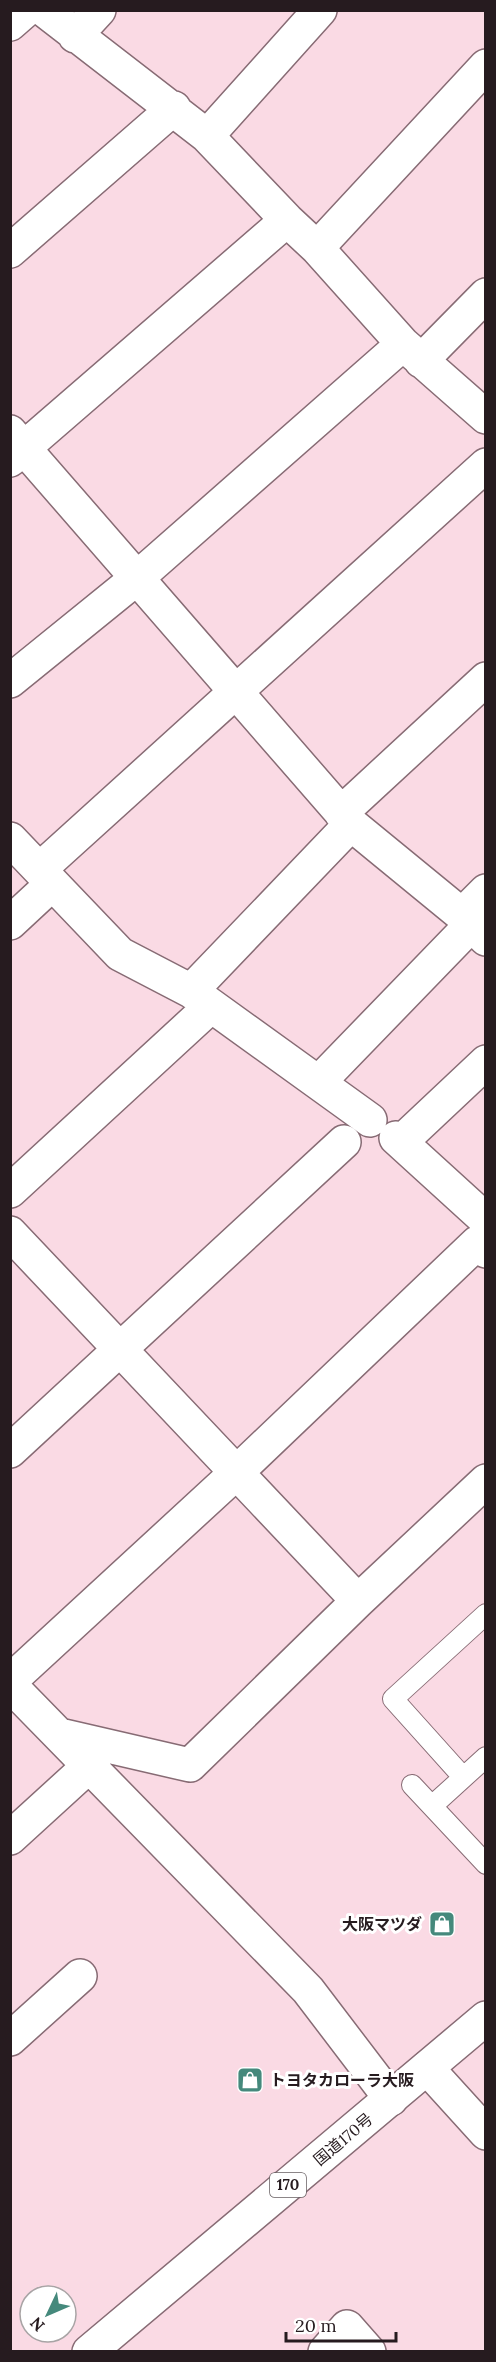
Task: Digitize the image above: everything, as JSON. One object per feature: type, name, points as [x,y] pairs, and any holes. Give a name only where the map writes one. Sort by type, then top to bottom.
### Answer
[{"type":"main road","points":[[10,24],[26,10]]},
{"type":"main road","points":[[44,10],[75,36],[174,108],[207,136],[317,248],[412,352],[486,417]]},
{"type":"main road","points":[[75,36],[99,10]]},
{"type":"main road","points":[[207,136],[320,10]]},
{"type":"main road","points":[[317,248],[486,66]]},
{"type":"main road","points":[[10,251],[174,108]]},
{"type":"main road","points":[[287,220],[15,447],[136,578],[346,819],[473,926]]},
{"type":"main road","points":[[10,681],[486,294]]},
{"type":"main road","points":[[10,923],[46,876],[236,694],[486,465]]},
{"type":"main road","points":[[10,1191],[201,999],[346,819],[486,678]]},
{"type":"main road","points":[[10,839],[120,954],[201,999],[319,1082],[389,1134],[486,1220]]},
{"type":"main road","points":[[319,1082],[473,926],[486,891]]},
{"type":"main road","points":[[389,1134],[486,1062]]},
{"type":"main road","points":[[10,1451],[344,1142]]},
{"type":"main road","points":[[10,1233],[358,1601]]},
{"type":"main road","points":[[391,2099],[308,1990],[10,1683],[237,1472],[477,1243],[486,1251]]},
{"type":"main road","points":[[58,1735],[190,1765],[358,1601],[486,1481]]},
{"type":"main road","points":[[10,1838],[90,1765]]},
{"type":"main road","points":[[10,2039],[80,1976]]},
{"type":"main road","name":"国道170号","points":[[89,2352],[486,2018]]},
{"type":"main road","points":[[427,2068],[486,2133]]},
{"type":"main road","points":[[325,2352],[347,2326],[369,2352]]},
{"type":"lane","points":[[463,1777],[393,1699],[486,1614]]},
{"type":"lane","points":[[432,1806],[486,1757]]},
{"type":"lane","points":[[412,1785],[486,1864]]},
{"type":"place","name":"大阪マツダ","points":[[442,1924]]},
{"type":"place","name":"トヨタカローラ大阪","points":[[250,2080]]}]
